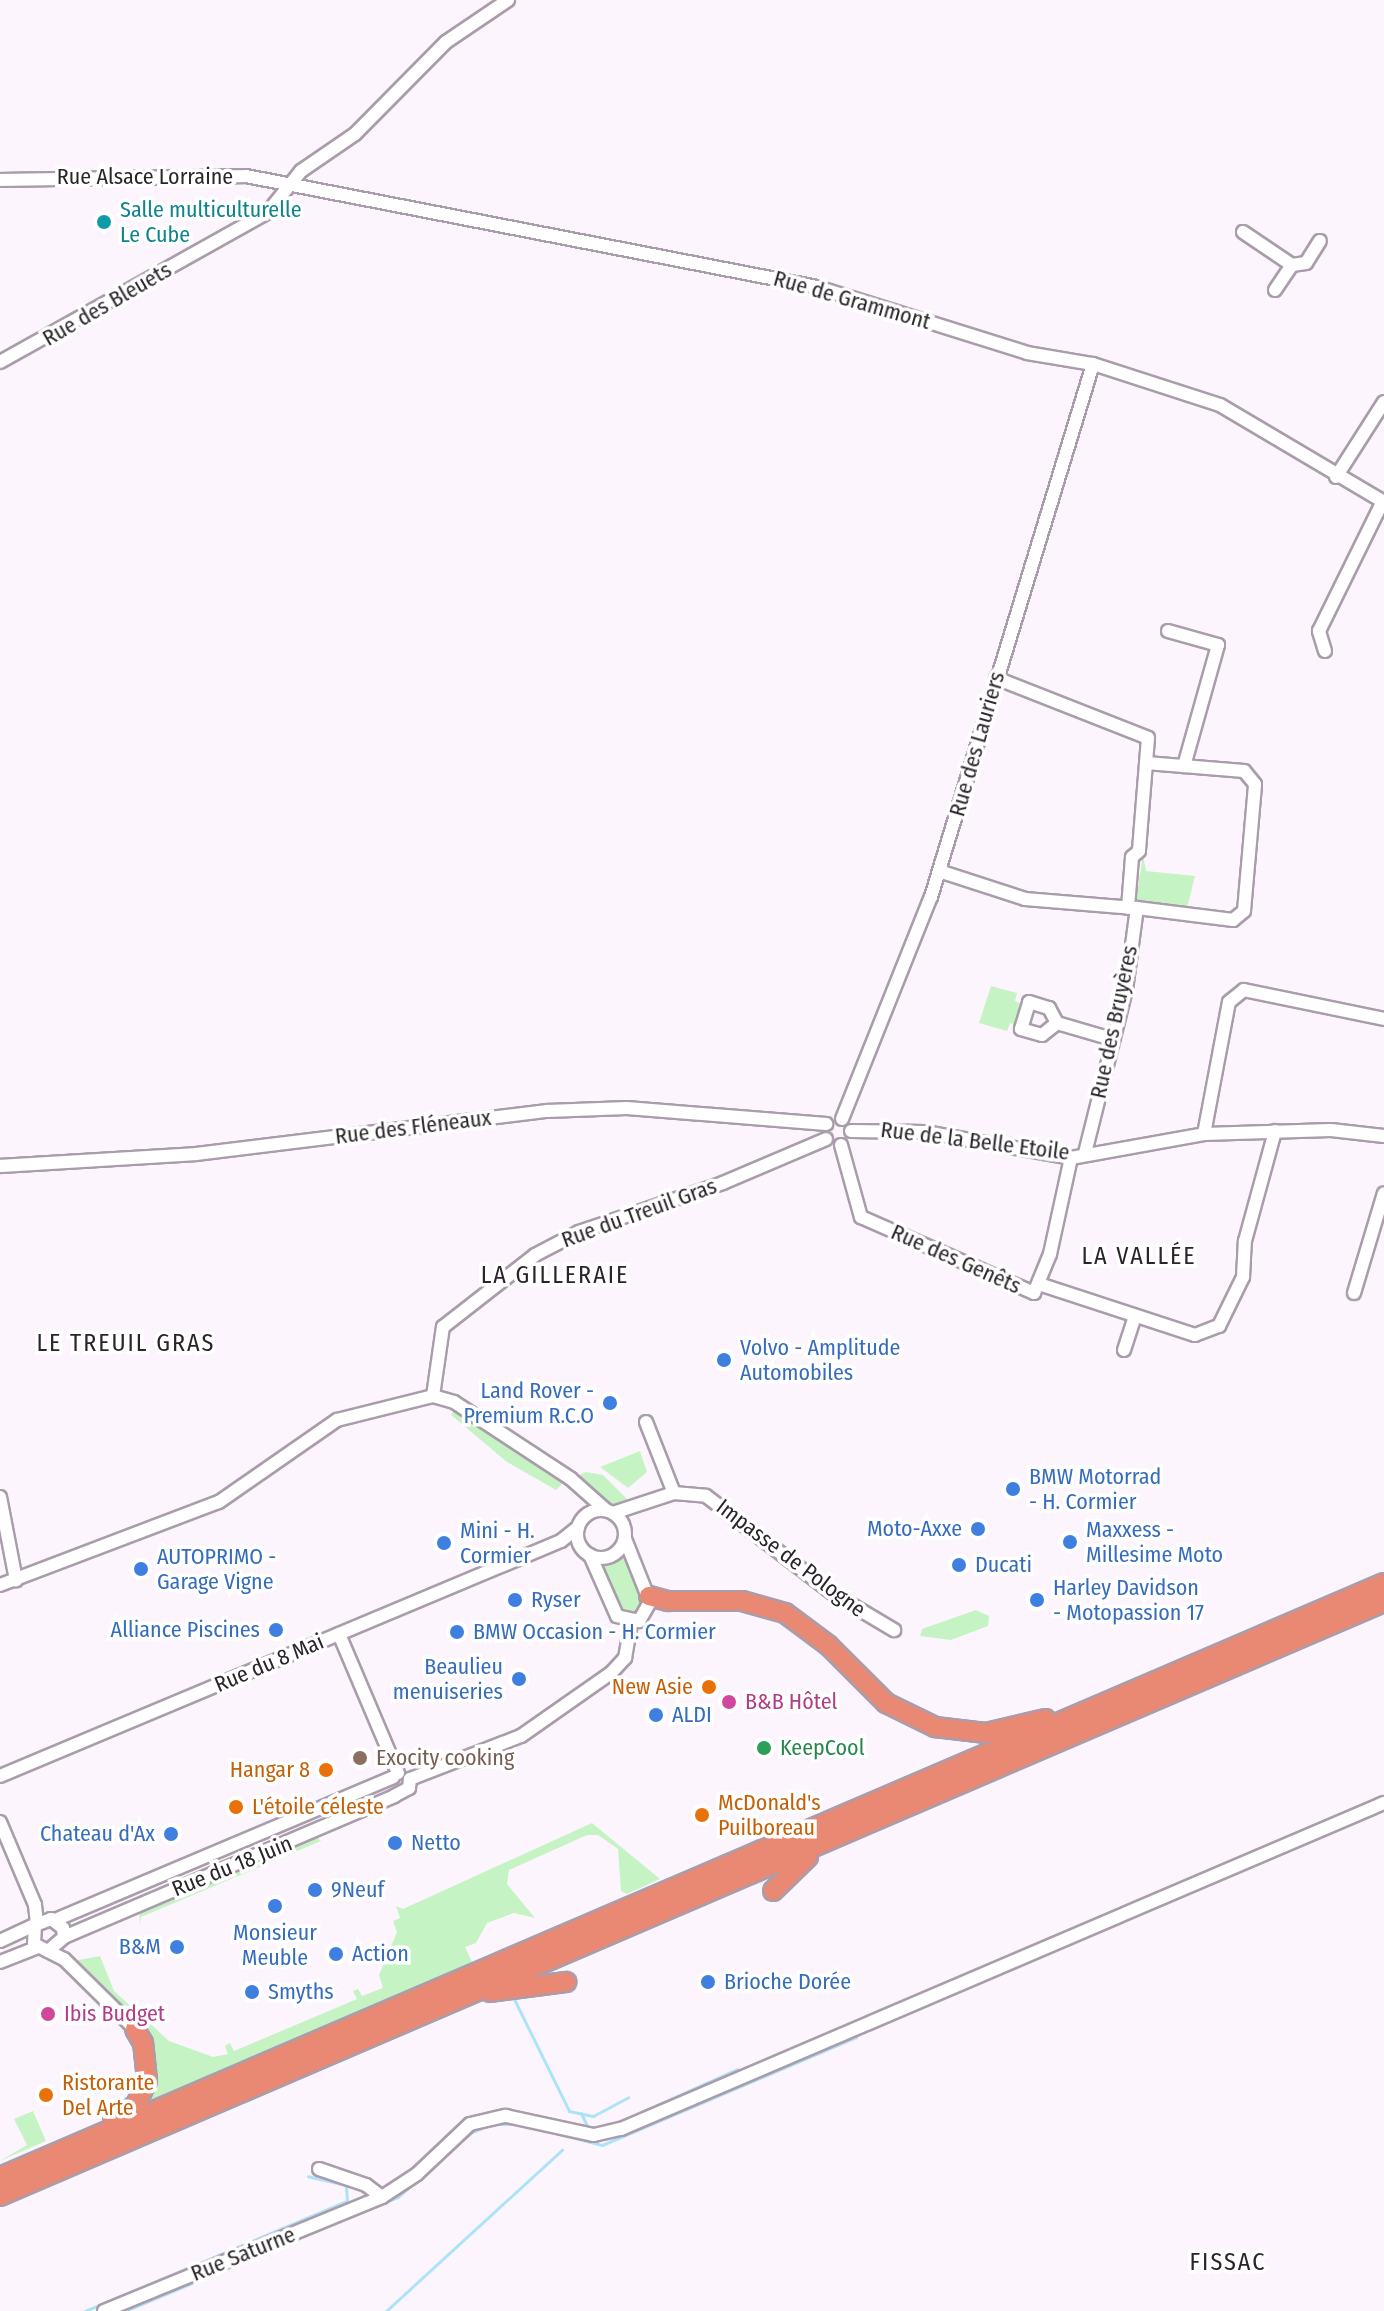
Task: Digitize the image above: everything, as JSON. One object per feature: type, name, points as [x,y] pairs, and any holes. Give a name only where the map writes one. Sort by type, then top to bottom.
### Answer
[{"type":"highway","points":[[649,1596],[770,1607],[814,1633],[899,1712],[950,1730],[986,1733],[1045,1719],[1384,1580]]},
{"type":"highway","points":[[0,2177],[1384,1580]]},
{"type":"highway","points":[[0,2196],[1384,1602]]},
{"type":"highway","points":[[773,1891],[794,1866],[837,1836]]},
{"type":"highway","points":[[459,1997],[566,1982]]},
{"type":"highway","points":[[47,2157],[136,2105],[148,2064],[135,2029]]},
{"type":"street","name":"Rue des Bleuets","points":[[0,362],[268,212],[301,171],[355,134],[446,42],[508,0]]},
{"type":"street","name":"Rue Alsace Lorraine","points":[[0,180],[215,175],[289,188]]},
{"type":"street","name":"Rue de Grammont","points":[[289,188],[341,191],[722,265],[817,287],[1027,353],[1093,364],[1240,414],[1336,477],[1384,502]]},
{"type":"street","points":[[1243,232],[1292,265],[1306,263],[1320,241]]},
{"type":"street","points":[[1275,290],[1292,265]]},
{"type":"street","name":"Rue des Lauriers","points":[[842,1119],[939,871],[1093,364]]},
{"type":"street","points":[[1336,477],[1384,402]]},
{"type":"street","points":[[1325,651],[1319,631],[1384,502]]},
{"type":"street","points":[[1168,631],[1218,645],[1184,766]]},
{"type":"street","points":[[939,871],[1025,899],[1233,920],[1244,911],[1255,784],[1244,771],[1146,763],[1148,738],[996,678]]},
{"type":"street","name":"Rue des Bruyères","points":[[1085,1153],[1112,1039],[1133,908],[1132,857],[1139,851],[1146,763]]},
{"type":"street","points":[[1204,1134],[1229,1002],[1244,990],[1384,1019]]},
{"type":"street","points":[[1057,1023],[1112,1039]]},
{"type":"street","name":"Rue des Fléneaux","points":[[0,1166],[196,1154],[547,1111],[627,1108],[794,1118],[826,1124]]},
{"type":"street","points":[[842,1119],[851,1131],[841,1145],[826,1139],[826,1124],[842,1119]]},
{"type":"street","name":"Rue de la Belle Etoile","points":[[851,1131],[925,1132],[1071,1158],[1085,1153],[1204,1134],[1275,1131],[1384,1136]]},
{"type":"street","points":[[1039,1284],[1195,1335],[1219,1326],[1243,1277],[1245,1241],[1275,1131]]},
{"type":"street","name":"Rue du Treuil Gras","points":[[433,1396],[443,1327],[535,1255],[579,1232],[723,1183],[826,1139]]},
{"type":"street","name":"Rue des Genêts","points":[[841,1145],[857,1209],[865,1219],[1034,1293],[1039,1284],[1071,1158]]},
{"type":"street","points":[[1354,1293],[1384,1193]]},
{"type":"street","points":[[1124,1350],[1135,1316]]},
{"type":"street","points":[[0,1585],[219,1502],[337,1420],[433,1396],[454,1402],[571,1479],[609,1512],[625,1534],[649,1596],[647,1615],[631,1623]]},
{"type":"street","points":[[538,1550],[581,1522],[609,1512],[641,1507],[674,1493],[646,1422]]},
{"type":"street","points":[[571,1479],[586,1552],[615,1613],[631,1623]]},
{"type":"street","name":"Impasse de Pologne","points":[[674,1493],[715,1501],[835,1595],[894,1630]]},
{"type":"street","points":[[0,1497],[16,1580]]},
{"type":"street","points":[[538,1550],[612,1555],[641,1507]]},
{"type":"street","name":"Rue du 8 Mai","points":[[0,1776],[538,1550]]},
{"type":"street","points":[[0,1941],[401,1776],[518,1737],[584,1693],[622,1662],[631,1623]]},
{"type":"street","points":[[339,1634],[401,1776]]},
{"type":"street","name":"Rue du 18 Juin","points":[[43,1949],[293,1842],[397,1791],[406,1790],[401,1776]]},
{"type":"street","name":"Rue Saturne","points":[[104,2311],[382,2197],[417,2174],[470,2124],[506,2116],[585,2134],[621,2129],[1384,1803]]},
{"type":"street","points":[[0,1822],[44,1922],[63,1940],[64,1959]]},
{"type":"street","points":[[44,1922],[32,1935],[43,1949],[64,1959],[135,2029]]},
{"type":"street","points":[[0,1962],[43,1949]]},
{"type":"street","points":[[319,2169],[366,2185],[382,2197]]},
{"type":"green space","points":[[1143,855],[1146,871],[1195,876],[1187,908],[1136,900]]},
{"type":"green space","points":[[991,986],[1017,993],[1015,1001],[1023,1004],[1016,1025],[1010,1023],[1007,1031],[979,1023]]},
{"type":"green space","points":[[454,1410],[564,1482],[556,1490],[507,1462],[451,1415]]},
{"type":"green space","points":[[640,1451],[647,1472],[628,1488],[600,1467]]},
{"type":"green space","points":[[586,1472],[603,1475],[632,1504],[607,1504],[578,1476]]},
{"type":"green space","points":[[623,1553],[643,1598],[634,1615],[620,1610],[598,1563]]},
{"type":"green space","points":[[976,1610],[989,1616],[988,1626],[951,1640],[920,1636],[922,1629]]},
{"type":"green space","points":[[592,1823],[660,1879],[627,1894],[621,1891],[618,1849],[598,1835],[587,1835],[509,1870],[507,1884],[535,1918],[514,1913],[487,1923],[476,1943],[465,1947],[472,1962],[136,2109],[144,2018],[169,2041],[213,2057],[228,2054],[225,2046],[230,2043],[234,2051],[357,1999],[353,1991],[358,1989],[362,1996],[383,1988],[379,1975],[397,1932],[393,1921],[400,1918],[396,1906],[403,1909]]},
{"type":"green space","points":[[315,1835],[321,1841],[141,1917],[140,1926],[139,1910]]},
{"type":"green space","points":[[100,1956],[114,1991],[136,2011],[126,2013],[73,1961]]},
{"type":"green space","points":[[33,2111],[46,2141],[0,2161],[27,2145],[14,2119]]},
{"type":"waterway","points":[[514,1999],[569,2111],[593,2116],[628,2097]]},
{"type":"waterway","points":[[540,2129],[602,2145],[856,2037]]},
{"type":"waterway","points":[[612,2125],[737,2069]]},
{"type":"waterway","points":[[581,2113],[588,2128],[604,2127]]},
{"type":"waterway","points":[[497,2124],[513,2124]]},
{"type":"waterway","points":[[125,2311],[398,2197],[470,2133],[489,2125]]},
{"type":"waterway","points":[[386,2311],[562,2150]]},
{"type":"waterway","points":[[85,2311],[347,2201],[346,2185],[308,2176]]},
{"type":"place","name":"Salle multiculturelle Le Cube","points":[[104,222]]},
{"type":"place","name":"Volvo - Amplitude Automobiles","points":[[724,1360]]},
{"type":"place","name":"Land Rover - Premium R.C.O","points":[[610,1403]]},
{"type":"place","name":"BMW Motorrad - H. Cormier","points":[[1013,1489]]},
{"type":"place","name":"Moto-Axxe","points":[[978,1529]]},
{"type":"place","name":"Maxxess - Millesime Moto","points":[[1070,1542]]},
{"type":"place","name":"Mini - H. Cormier","points":[[444,1543]]},
{"type":"place","name":"Ducati","points":[[959,1565]]},
{"type":"place","name":"AUTOPRIMO - Garage Vigne","points":[[141,1569]]},
{"type":"place","name":"Ryser","points":[[515,1600]]},
{"type":"place","name":"Harley Davidson - Motopassion 17","points":[[1037,1600]]},
{"type":"place","name":"Alliance Piscines","points":[[276,1630]]},
{"type":"place","name":"BMW Occasion - H. Cormier","points":[[457,1632]]},
{"type":"place","name":"Beaulieu menuiseries","points":[[519,1679]]},
{"type":"place","name":"New Asie","points":[[709,1687]]},
{"type":"place","name":"B&B Hôtel","points":[[729,1702]]},
{"type":"place","name":"ALDI","points":[[656,1715]]},
{"type":"place","name":"KeepCool","points":[[764,1748]]},
{"type":"place","name":"Exocity cooking","points":[[360,1758]]},
{"type":"place","name":"Hangar 8","points":[[326,1770]]},
{"type":"place","name":"L'étoile céleste","points":[[236,1807]]},
{"type":"place","name":"McDonald's Puilboreau","points":[[702,1815]]},
{"type":"place","name":"Chateau d'Ax","points":[[171,1834]]},
{"type":"place","name":"Netto","points":[[395,1843]]},
{"type":"place","name":"9Neuf","points":[[315,1890]]},
{"type":"place","name":"Monsieur Meuble","points":[[275,1906]]},
{"type":"place","name":"B&M","points":[[177,1947]]},
{"type":"place","name":"Action","points":[[336,1954]]},
{"type":"place","name":"Brioche Dorée","points":[[708,1982]]},
{"type":"place","name":"Smyths","points":[[252,1992]]},
{"type":"place","name":"Ibis Budget","points":[[48,2014]]},
{"type":"place","name":"Ristorante Del Arte","points":[[46,2095]]},
{"type":"district","name":"LA VALLÉE","points":[[1139,1257]]},
{"type":"district","name":"LA GILLERAIE","points":[[555,1276]]},
{"type":"district","name":"LE TREUIL GRAS","points":[[126,1344]]},
{"type":"district","name":"FISSAC","points":[[1228,2263]]}]
